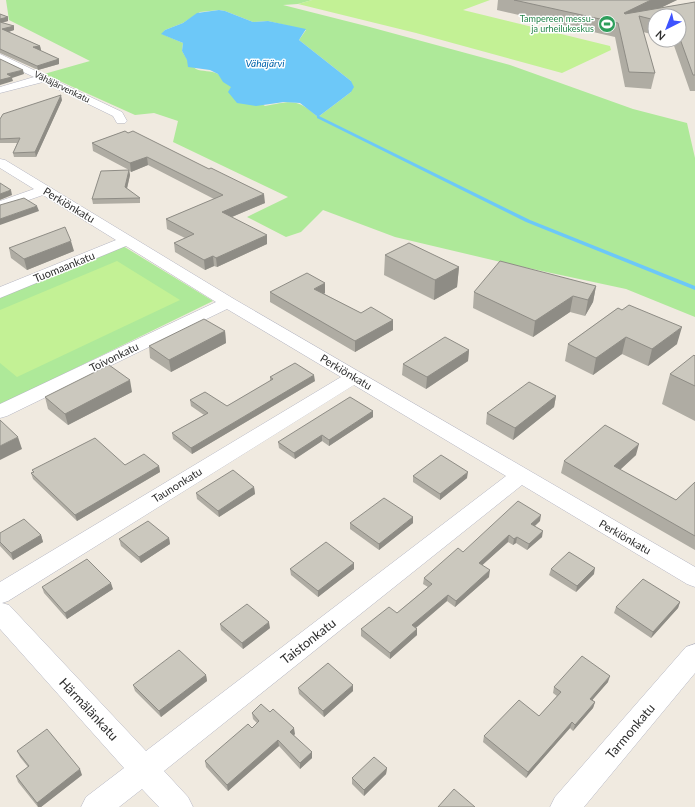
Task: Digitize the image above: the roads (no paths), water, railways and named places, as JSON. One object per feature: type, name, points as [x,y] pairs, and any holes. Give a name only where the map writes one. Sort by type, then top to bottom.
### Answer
[{"type":"street","name":"Vähäjärvenkatu","points":[[0,57],[118,114],[121,121]]},
{"type":"street","points":[[0,90],[44,78]]},
{"type":"street","name":"Perkiönkatu","points":[[0,163],[228,302],[520,476],[695,578]]},
{"type":"street","points":[[0,206],[45,190]]},
{"type":"street","name":"Tuomaankatu","points":[[0,293],[128,240]]},
{"type":"street","name":"Toivonkatu","points":[[0,412],[228,302]]},
{"type":"street","name":"Taunonkatu","points":[[0,594],[354,377]]},
{"type":"street","name":"Taistonkatu","points":[[96,807],[520,476]]},
{"type":"street","name":"Härmälänkatu","points":[[0,612],[178,807]]},
{"type":"street","name":"Tarmonkatu","points":[[565,807],[695,655]]},
{"type":"water","name":"Vähäjärvi","points":[[219,10],[253,22],[268,21],[306,29],[299,40],[351,81],[354,87],[351,92],[318,117],[300,103],[284,102],[256,106],[237,103],[228,92],[231,87],[223,82],[218,74],[210,70],[188,67],[187,60],[182,51],[183,43],[161,34],[165,30],[183,23],[197,13]]},
{"type":"waterway","points":[[318,117],[528,221],[695,288]]},
{"type":"place","name":"Tampereen messu- ja urheilukeskus","points":[[607,24]]}]
